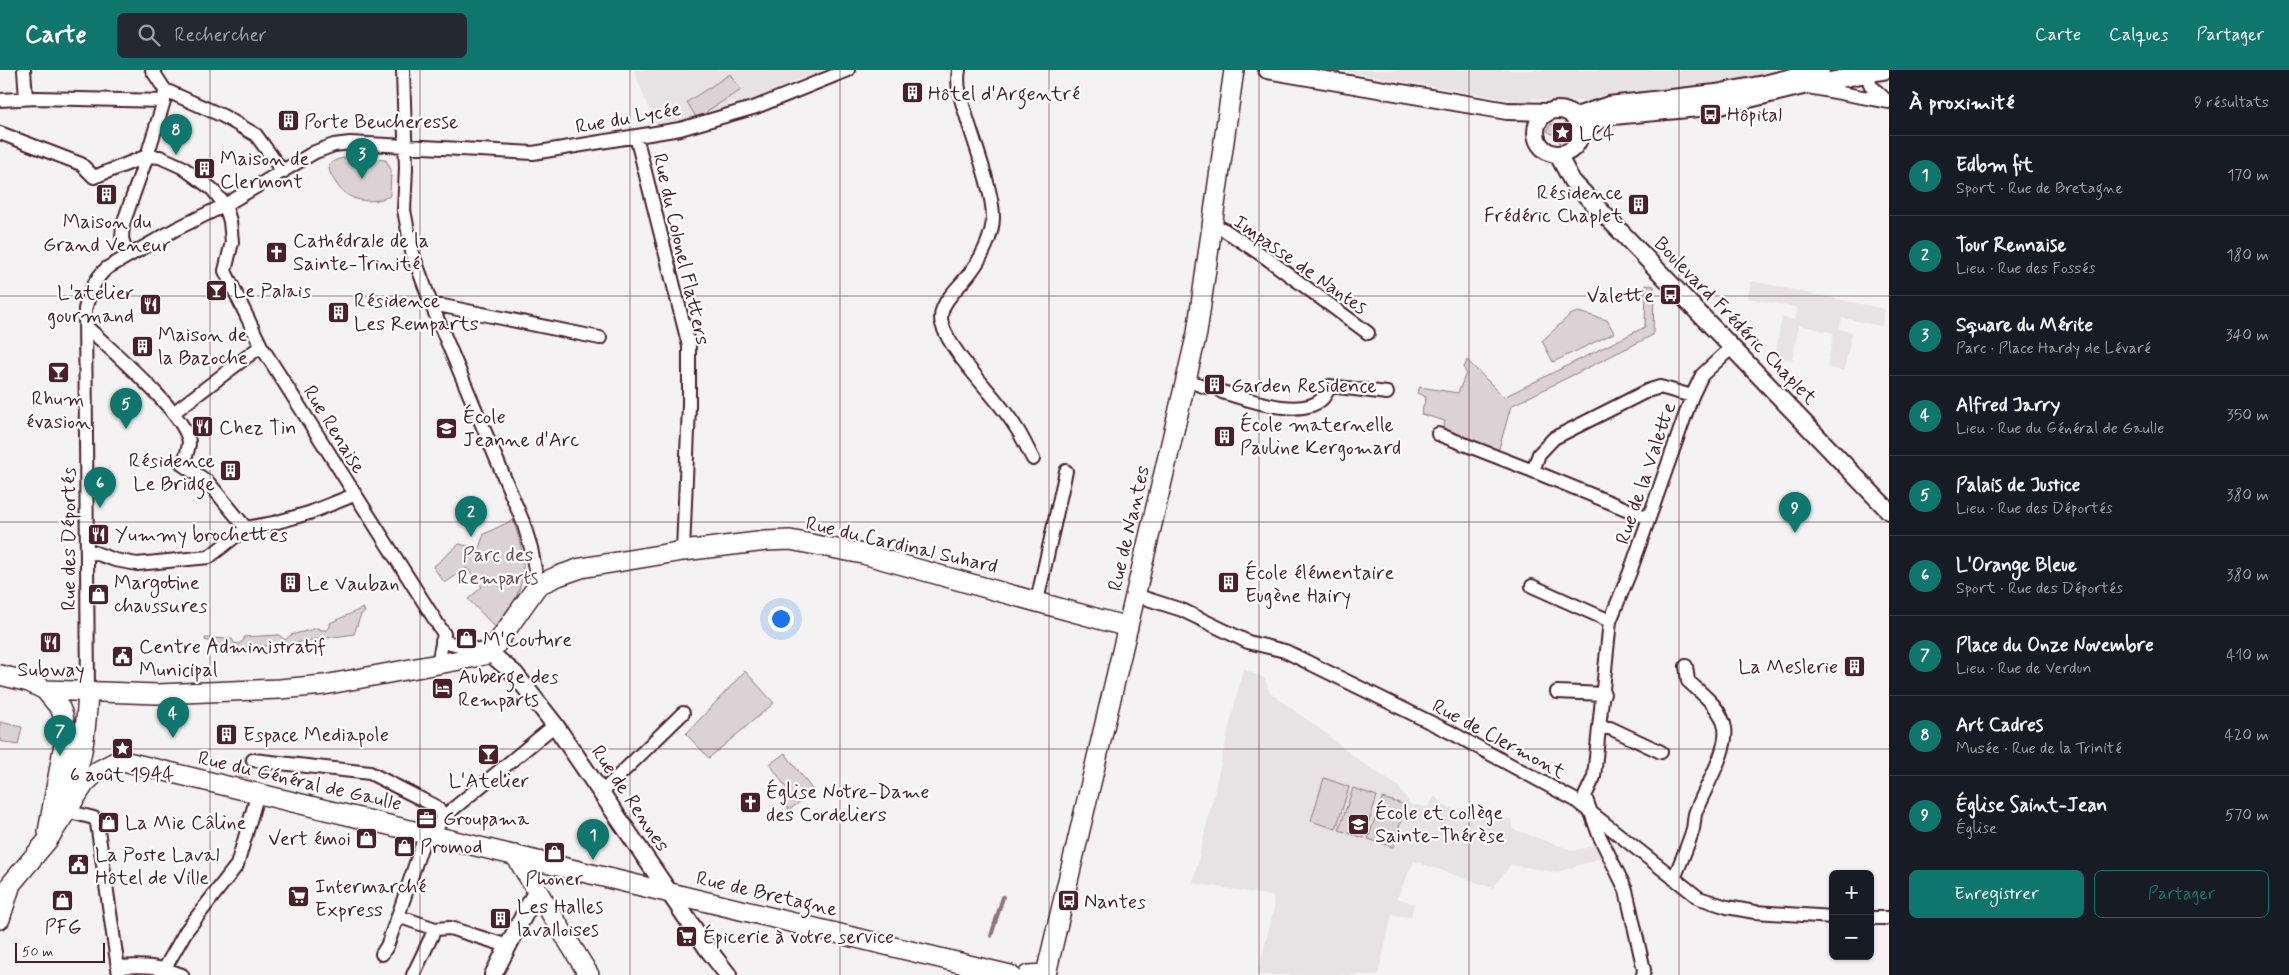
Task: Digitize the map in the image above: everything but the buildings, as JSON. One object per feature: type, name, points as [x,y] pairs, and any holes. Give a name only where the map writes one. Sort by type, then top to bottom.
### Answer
[{"type":"main road","name":"Rue de Nantes","points":[[1041,975],[1136,595],[1202,306],[1234,70]]},
{"type":"main road","name":"Rue du Cardinal Suhard","points":[[538,585],[581,568],[683,551],[790,540],[863,554],[1128,626]]},
{"type":"main road","points":[[45,690],[158,694],[280,689],[324,685],[490,653],[538,585]]},
{"type":"main road","points":[[0,675],[29,682],[45,690],[60,708],[66,726],[59,814]]},
{"type":"main road","points":[[0,919],[11,884],[47,841],[71,787],[80,757],[88,692]]},
{"type":"main road","name":"Rue du Général de Gaulle","points":[[59,814],[85,783],[98,771],[119,760],[434,829],[515,855]]},
{"type":"main road","points":[[515,855],[536,892],[589,975]]},
{"type":"main road","name":"Rue de Bretagne","points":[[515,855],[1010,975]]},
{"type":"street","points":[[24,70],[26,98]]},
{"type":"street","points":[[127,256],[122,238],[123,224],[147,156],[165,96],[152,70]]},
{"type":"street","points":[[403,70],[406,146],[404,210],[412,252],[432,306],[523,522],[532,548],[538,585]]},
{"type":"street","name":"Rue du Lycée","points":[[225,205],[315,152],[334,144],[350,143],[534,153],[680,128],[756,107],[848,70]]},
{"type":"street","points":[[959,70],[957,79],[961,98],[990,195],[993,217],[992,233],[971,272],[952,293],[941,310],[941,322],[949,341],[1015,426],[1033,459]]},
{"type":"street","points":[[1267,70],[1507,111],[1548,112],[1560,110],[1573,117],[1580,128],[1580,134],[1575,146],[1570,151],[1558,155],[1546,152],[1538,143],[1536,129],[1541,118],[1548,112]]},
{"type":"street","points":[[1573,117],[1609,105],[1716,93],[1764,84],[1820,70]]},
{"type":"street","points":[[1580,134],[1599,120],[1613,116],[1720,106],[1858,74],[1888,70]]},
{"type":"street","points":[[1854,95],[1858,74]]},
{"type":"street","points":[[1858,74],[1888,101]]},
{"type":"street","points":[[1803,86],[1888,101]]},
{"type":"street","points":[[0,100],[165,96],[223,116],[256,135],[283,172]]},
{"type":"street","points":[[1507,111],[1536,129]]},
{"type":"street","points":[[0,133],[81,164],[94,177],[147,156],[160,157],[182,166],[212,189],[225,205]]},
{"type":"street","name":"Rue du Colonel Flatters","points":[[636,136],[689,346],[689,406],[683,551]]},
{"type":"street","name":"Boulevard Frédéric Chaplet","points":[[1558,155],[1572,181],[1889,511]]},
{"type":"street","name":"Rue des Déportés","points":[[88,692],[85,309],[92,287],[99,275],[107,268],[225,205]]},
{"type":"street","name":"Rue Renaise","points":[[225,205],[230,220],[232,242],[224,271],[261,346],[444,634],[438,663]]},
{"type":"street","name":"Impasse de Nantes","points":[[1212,226],[1223,229],[1265,257],[1368,333]]},
{"type":"street","points":[[432,306],[443,306],[600,338]]},
{"type":"street","points":[[85,325],[173,413],[186,433],[189,444],[183,465],[208,482],[246,528]]},
{"type":"street","points":[[173,413],[261,346]]},
{"type":"street","name":"Rue de la Valette","points":[[1643,975],[1644,970],[1626,890],[1599,835],[1585,796],[1594,777],[1610,622],[1630,572],[1692,396],[1702,376],[1732,347]]},
{"type":"street","points":[[1186,380],[1206,387]]},
{"type":"street","points":[[1222,392],[1260,404],[1299,409],[1321,400],[1330,386],[1387,393]]},
{"type":"street","points":[[1533,471],[1540,454],[1554,438],[1647,391],[1660,387],[1692,396]]},
{"type":"street","points":[[1438,434],[1648,518]]},
{"type":"street","points":[[1037,601],[1066,471]]},
{"type":"street","points":[[87,550],[115,560],[137,564],[209,557],[246,528],[274,523],[300,515],[354,494]]},
{"type":"street","points":[[1532,586],[1610,622]]},
{"type":"street","name":"Rue de Clermont","points":[[1136,595],[1182,610],[1248,642],[1285,651],[1452,733],[1591,811],[1699,898],[1727,907],[1755,912],[1829,917]]},
{"type":"street","points":[[442,641],[490,653]]},
{"type":"street","name":"Rue de Rennes","points":[[490,653],[515,674],[555,725],[707,948],[728,975]]},
{"type":"street","points":[[1674,879],[1693,829],[1695,814],[1715,769],[1726,729],[1713,703],[1688,680],[1686,666]]},
{"type":"street","points":[[1557,692],[1604,694]]},
{"type":"street","points":[[602,792],[683,713]]},
{"type":"street","points":[[434,829],[555,725]]},
{"type":"street","points":[[1600,728],[1610,728],[1661,752]]},
{"type":"street","points":[[253,760],[370,773],[435,806],[440,811],[387,946],[382,954]]},
{"type":"street","points":[[163,971],[186,932],[237,865],[247,787]]},
{"type":"street","points":[[59,814],[94,818],[97,823],[119,971],[146,964],[163,971],[182,975]]},
{"type":"street","points":[[493,975],[536,892]]},
{"type":"street","points":[[398,916],[435,929],[450,928],[508,946]]},
{"type":"street","points":[[1874,918],[1889,918]]},
{"type":"street","points":[[413,975],[435,929]]},
{"type":"shaded area","points":[[634,70],[832,70],[806,80],[805,77],[788,84],[788,87],[738,106],[735,102],[732,102],[721,112],[655,125]]},
{"type":"shaded area","points":[[1338,70],[1787,70],[1717,84],[1598,100],[1558,102],[1534,98],[1529,103]]},
{"type":"shaded area","points":[[1751,281],[1885,309],[1882,326],[1842,318],[1839,329],[1852,332],[1844,371],[1827,367],[1834,333],[1799,325],[1792,360],[1775,356],[1782,317],[1795,320],[1798,308],[1748,298]]},
{"type":"shaded area","name":"École et collège Sainte-Thérèse","points":[[1243,669],[1264,678],[1270,693],[1361,762],[1398,786],[1411,805],[1428,807],[1435,796],[1443,805],[1475,818],[1479,809],[1513,820],[1512,829],[1574,851],[1595,845],[1601,858],[1558,872],[1510,865],[1493,888],[1414,861],[1397,898],[1414,904],[1411,917],[1392,915],[1378,975],[1257,975],[1274,909],[1273,896],[1193,883]]},
{"type":"green space","points":[[730,74],[741,90],[707,111],[707,114],[696,117],[687,102]]},
{"type":"green space","points":[[1551,124],[1570,128],[1571,134],[1567,143],[1561,146],[1557,137],[1547,131]]},
{"type":"green space","points":[[347,157],[386,160],[391,170],[390,196],[367,201],[353,198],[346,194],[331,174],[329,164]]},
{"type":"green space","points":[[1646,285],[1654,286],[1653,335],[1511,406],[1498,452],[1442,431],[1445,421],[1421,414],[1426,397],[1417,393],[1420,387],[1458,393],[1466,373],[1464,368],[1467,360],[1504,397],[1645,327]]},
{"type":"green space","points":[[1578,312],[1607,320],[1614,333],[1553,362],[1542,341],[1570,315]]},
{"type":"green space","name":"Parc des Remparts","points":[[513,520],[522,552],[522,577],[514,601],[497,629],[468,599],[482,587],[467,568],[445,583],[433,567],[459,544],[479,548],[484,534]]},
{"type":"green space","points":[[363,608],[365,612],[361,614],[354,634],[281,645],[247,647],[235,656],[227,648],[205,640],[205,638],[232,639],[234,643],[239,644],[244,640],[244,637],[279,635],[285,640],[291,635],[318,628],[327,630],[330,627],[330,623]]},
{"type":"green space","points":[[745,671],[774,703],[709,758],[686,734]]},
{"type":"green space","points":[[0,722],[22,727],[18,745],[0,741]]},
{"type":"green space","points":[[785,753],[814,792],[789,810],[779,795],[787,789],[770,764]]},
{"type":"green space","points":[[1324,778],[1349,787],[1336,829],[1311,821]]},
{"type":"green space","points":[[1353,788],[1377,796],[1364,838],[1339,830]]},
{"type":"green space","points":[[1382,798],[1406,805],[1393,847],[1368,839]]},
{"type":"waterway","points":[[991,936],[1003,897]]},
{"type":"tunnel","points":[[243,779],[248,761],[253,760]]},
{"type":"place","name":"Hôtel d'Argentré","points":[[912,93]]},
{"type":"place","name":"Hôpital","points":[[1711,114]]},
{"type":"place","name":"Porte Beucheresse","points":[[288,121]]},
{"type":"place","name":"LC4","points":[[1563,133]]},
{"type":"place","name":"Art Cadres","points":[[176,155]]},
{"type":"place","name":"Maison de Clermont","points":[[204,169]]},
{"type":"place","name":"Square du Mérite","points":[[362,179]]},
{"type":"place","name":"Maison du Grand Veneur","points":[[107,195]]},
{"type":"place","name":"Résidence Frédéric Chaplet","points":[[1639,204]]},
{"type":"place","name":"Cathédrale de la Sainte-Trinité","points":[[277,252]]},
{"type":"place","name":"Le Palais","points":[[217,290]]},
{"type":"place","name":"Valette","points":[[1670,295]]},
{"type":"place","name":"L'atelier gourmand","points":[[150,304]]},
{"type":"place","name":"Résidence Les Remparts","points":[[338,312]]},
{"type":"place","name":"Maison de la Bazoche","points":[[142,346]]},
{"type":"place","name":"Rhum évasion","points":[[58,372]]},
{"type":"place","name":"Garden Residence","points":[[1215,385]]},
{"type":"place","name":"Chez Tin","points":[[203,427]]},
{"type":"place","name":"École Jeanne d'Arc","points":[[447,428]]},
{"type":"place","name":"Palais de Justice","points":[[126,429]]},
{"type":"place","name":"École maternelle Pauline Kergomard","points":[[1224,436]]},
{"type":"place","name":"Résidence Le Bridge","points":[[231,471]]},
{"type":"place","name":"L'Orange Bleue","points":[[100,508]]},
{"type":"place","name":"Église Saint-Jean","points":[[1795,533]]},
{"type":"place","name":"Yummy brochettes","points":[[99,534]]},
{"type":"place","name":"Tour Rennaise","points":[[471,537]]},
{"type":"place","name":"Le Vauban","points":[[291,583]]},
{"type":"place","name":"École élémentaire Eugène Hairy","points":[[1229,583]]},
{"type":"place","name":"Margotine chaussures","points":[[98,594]]},
{"type":"place","name":"M'Couture","points":[[467,639]]},
{"type":"place","name":"Subway","points":[[51,643]]},
{"type":"place","name":"Centre Administratif Municipal","points":[[123,657]]},
{"type":"place","name":"La Meslerie","points":[[1854,666]]},
{"type":"place","name":"Auberge des Remparts","points":[[442,688]]},
{"type":"place","name":"Espace Mediapole","points":[[227,734]]},
{"type":"place","name":"Alfred Jarry","points":[[173,738]]},
{"type":"place","name":"6 août 1944","points":[[122,748]]},
{"type":"place","name":"L'Atelier","points":[[489,754]]},
{"type":"place","name":"Place du Onze Novembre","points":[[60,756]]},
{"type":"place","name":"Église Notre-Dame des Cordeliers","points":[[750,803]]},
{"type":"place","name":"Groupama","points":[[427,818]]},
{"type":"place","name":"La Mie Câline","points":[[109,822]]},
{"type":"place","name":"École et collège Sainte-Thérèse","points":[[1359,824]]},
{"type":"place","name":"Vert émoi","points":[[367,838]]},
{"type":"place","name":"Promod","points":[[404,846]]},
{"type":"place","name":"Phoner","points":[[554,852]]},
{"type":"place","name":"Edbm fit","points":[[593,860]]},
{"type":"place","name":"La Poste Laval Hôtel de Ville","points":[[79,865]]},
{"type":"place","name":"Intermarché Express","points":[[299,897]]},
{"type":"place","name":"PFG","points":[[63,900]]},
{"type":"place","name":"Nantes","points":[[1068,901]]},
{"type":"place","name":"Les Halles lavalloises","points":[[501,918]]},
{"type":"place","name":"Épicerie à votre service","points":[[687,936]]}]
